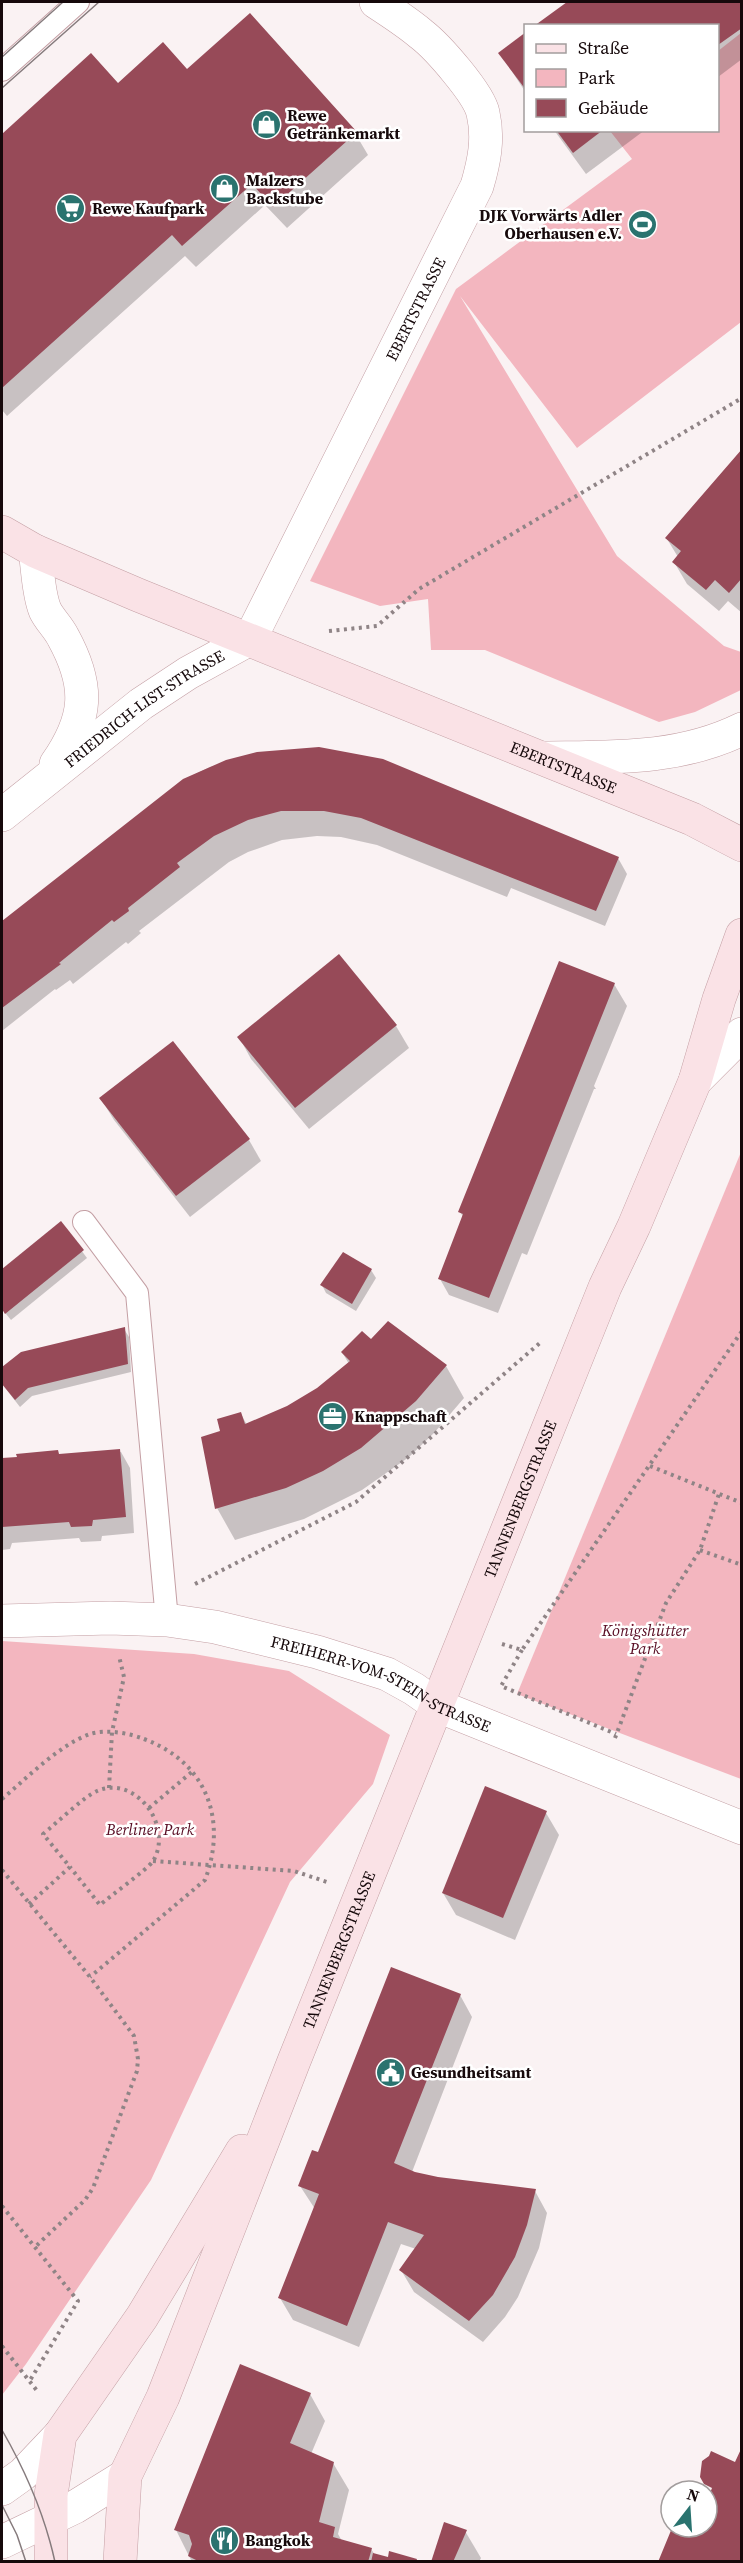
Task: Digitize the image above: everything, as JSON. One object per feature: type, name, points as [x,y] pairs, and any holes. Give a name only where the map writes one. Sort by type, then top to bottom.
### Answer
[{"type":"main road","name":"EBERTSTRASSE","points":[[2,532],[35,551],[692,819],[741,845]]},
{"type":"main road","name":"TANNENBERGSTRASSE","points":[[120,2562],[125,2476],[163,2397],[294,2061],[605,1287],[634,1226],[695,1082],[741,935]]},
{"type":"main road","name":"TANNENBERGSTRASSE","points":[[51,2562],[50,2518],[60,2435],[142,2317],[294,2061]]},
{"type":"street","name":"EBERTSTRASSE","points":[[250,639],[477,186],[485,158],[483,111],[472,90],[423,35],[376,2]]},
{"type":"street","name":"FRIEDRICH-LIST-STRASSE","points":[[35,551],[45,610],[62,634],[74,659],[80,675],[82,694],[80,714],[71,742],[42,783]]},
{"type":"street","name":"FRIEDRICH-LIST-STRASSE","points":[[2,815],[141,704],[188,673],[250,639]]},
{"type":"street","points":[[544,759],[642,757],[687,749],[741,729]]},
{"type":"street","points":[[695,1082],[741,1034]]},
{"type":"street","name":"FREIHERR-VOM-STEIN-STRASSE","points":[[2,1621],[111,1618],[167,1609],[215,1627],[387,1674],[438,1706],[741,1828]]},
{"type":"street","name":"TANNENBERGSTRASSE","points":[[2,2489],[24,2474],[60,2435]]},
{"type":"street","points":[[2,2542],[101,2493],[125,2476]]},
{"type":"street","points":[[2,2553],[22,2562]]},
{"type":"lane","points":[[2,70],[78,2]]},
{"type":"lane","points":[[84,1222],[137,1293],[167,1609]]},
{"type":"path","points":[[319,632],[377,626],[419,588],[741,398]]},
{"type":"path","points":[[719,1494],[700,1550],[666,1603],[616,1734],[501,1686],[522,1650],[741,1331]]},
{"type":"path","points":[[167,1609],[356,1502],[543,1341]]},
{"type":"path","points":[[650,1466],[741,1503]]},
{"type":"path","points":[[700,1550],[741,1565]]},
{"type":"path","points":[[109,1788],[112,1732],[124,1677],[111,1618]]},
{"type":"path","points":[[467,1633],[522,1650]]},
{"type":"path","points":[[2,1799],[70,1744],[92,1734],[112,1732],[133,1735],[154,1742],[176,1755],[193,1771],[204,1786],[211,1808],[213,1835],[211,1864],[205,1880],[90,1977]]},
{"type":"path","points":[[149,1808],[193,1771]]},
{"type":"path","points":[[109,1788],[136,1795],[149,1808],[157,1825],[158,1842],[153,1861],[100,1905],[43,1834],[96,1791],[109,1788]]},
{"type":"path","points":[[153,1861],[294,1871],[363,1894]]},
{"type":"path","points":[[29,1904],[70,1867]]},
{"type":"path","points":[[2,1870],[90,1977],[134,2037],[138,2059],[136,2071],[93,2188],[85,2200],[35,2247]]},
{"type":"path","points":[[2,2206],[78,2301],[29,2382]]},
{"type":"path","points":[[2,2346],[38,2392]]},
{"type":"green space","points":[[741,33],[741,322],[577,448],[460,296],[617,556],[724,646],[741,652],[741,690],[695,712],[659,722],[485,650],[431,650],[428,599],[380,606],[310,581],[456,289],[632,159],[611,132],[719,132],[719,50]]},
{"type":"green space","name":"Königshütter Park","points":[[741,1152],[741,1779],[517,1694]]},
{"type":"green space","name":"Berliner Park","points":[[2,1641],[194,1654],[289,1671],[390,1735],[373,1784],[290,1882],[151,2180],[26,2364],[2,2395]]},
{"type":"building","points":[[567,2],[742,2],[742,28],[719,44],[719,24],[537,24]]},
{"type":"building","points":[[250,13],[357,132],[273,207],[252,184],[182,246],[172,235],[2,388],[2,134],[91,53],[118,83],[163,42],[187,69]]},
{"type":"building","points":[[524,34],[524,87],[498,53]]},
{"type":"building","points":[[557,132],[600,132],[573,153]]},
{"type":"building","points":[[742,449],[742,578],[729,593],[715,580],[706,590],[672,562],[681,551],[665,538]]},
{"type":"building","points":[[319,747],[383,759],[619,857],[596,911],[361,818],[324,811],[281,811],[248,820],[214,836],[177,863],[180,867],[128,908],[129,911],[114,922],[112,920],[59,963],[61,964],[2,1008],[2,921],[183,779],[226,760],[257,752]]},
{"type":"building","points":[[339,954],[397,1025],[295,1108],[237,1037]]},
{"type":"building","points":[[559,961],[615,983],[489,1298],[438,1279],[463,1214],[458,1212]]},
{"type":"building","points":[[173,1041],[250,1139],[176,1196],[99,1098]]},
{"type":"building","points":[[61,1221],[84,1250],[5,1314],[2,1309],[2,1269]]},
{"type":"building","points":[[343,1252],[372,1269],[352,1304],[320,1285]]},
{"type":"building","name":"Knappschaft","points":[[388,1321],[447,1365],[416,1401],[361,1448],[323,1471],[286,1488],[215,1509],[201,1437],[220,1431],[217,1419],[241,1412],[245,1424],[287,1406],[317,1388],[350,1361],[341,1352],[362,1331],[371,1339]]},
{"type":"building","points":[[125,1327],[128,1364],[28,1388],[15,1400],[2,1384],[2,1367],[21,1352]]},
{"type":"building","points":[[120,1449],[126,1517],[93,1520],[92,1526],[71,1527],[69,1522],[2,1527],[2,1458],[17,1457],[16,1454],[58,1450],[59,1454]]},
{"type":"building","points":[[485,1786],[547,1811],[503,1918],[442,1893]]},
{"type":"building","name":"Gesundheitsamt","points":[[391,1967],[461,1994],[394,2163],[415,2172],[438,2177],[536,2189],[527,2225],[515,2257],[493,2295],[469,2321],[399,2270],[424,2235],[388,2222],[347,2326],[278,2298],[319,2194],[298,2186],[312,2150],[318,2152]]},
{"type":"building","points":[[240,2364],[311,2393],[290,2443],[334,2462],[319,2522],[335,2527],[333,2537],[372,2548],[368,2562],[200,2562],[188,2556],[192,2544],[189,2535],[174,2530]]},
{"type":"building","points":[[742,2447],[742,2562],[658,2562],[667,2539],[719,2539],[719,2479],[701,2479],[702,2461],[709,2456],[711,2451],[735,2462]]},
{"type":"building","points":[[444,2522],[467,2530],[453,2562],[431,2562]]},
{"type":"building","points":[[389,2551],[417,2559],[416,2562],[371,2562],[373,2553],[388,2557]]},
{"type":"tram line","points":[[2,57],[63,2]]},
{"type":"tram line","points":[[2,88],[99,2]]},
{"type":"tram line","points":[[2,2430],[33,2494],[46,2528],[55,2562]]},
{"type":"tram line","points":[[2,2505],[17,2535],[26,2562]]},
{"type":"place","name":"Rewe Getränkemarkt","points":[[266,124]]},
{"type":"place","name":"Malzers Backstube","points":[[225,189]]},
{"type":"place","name":"Rewe Kaufpark","points":[[71,208]]},
{"type":"place","name":"DJK Vorwärts Adler Oberhausen e.V.","points":[[643,224]]},
{"type":"place","name":"Knappschaft","points":[[333,1416]]},
{"type":"place","name":"Gesundheitsamt","points":[[390,2072]]},
{"type":"place","name":"Bangkok","points":[[224,2540]]}]
